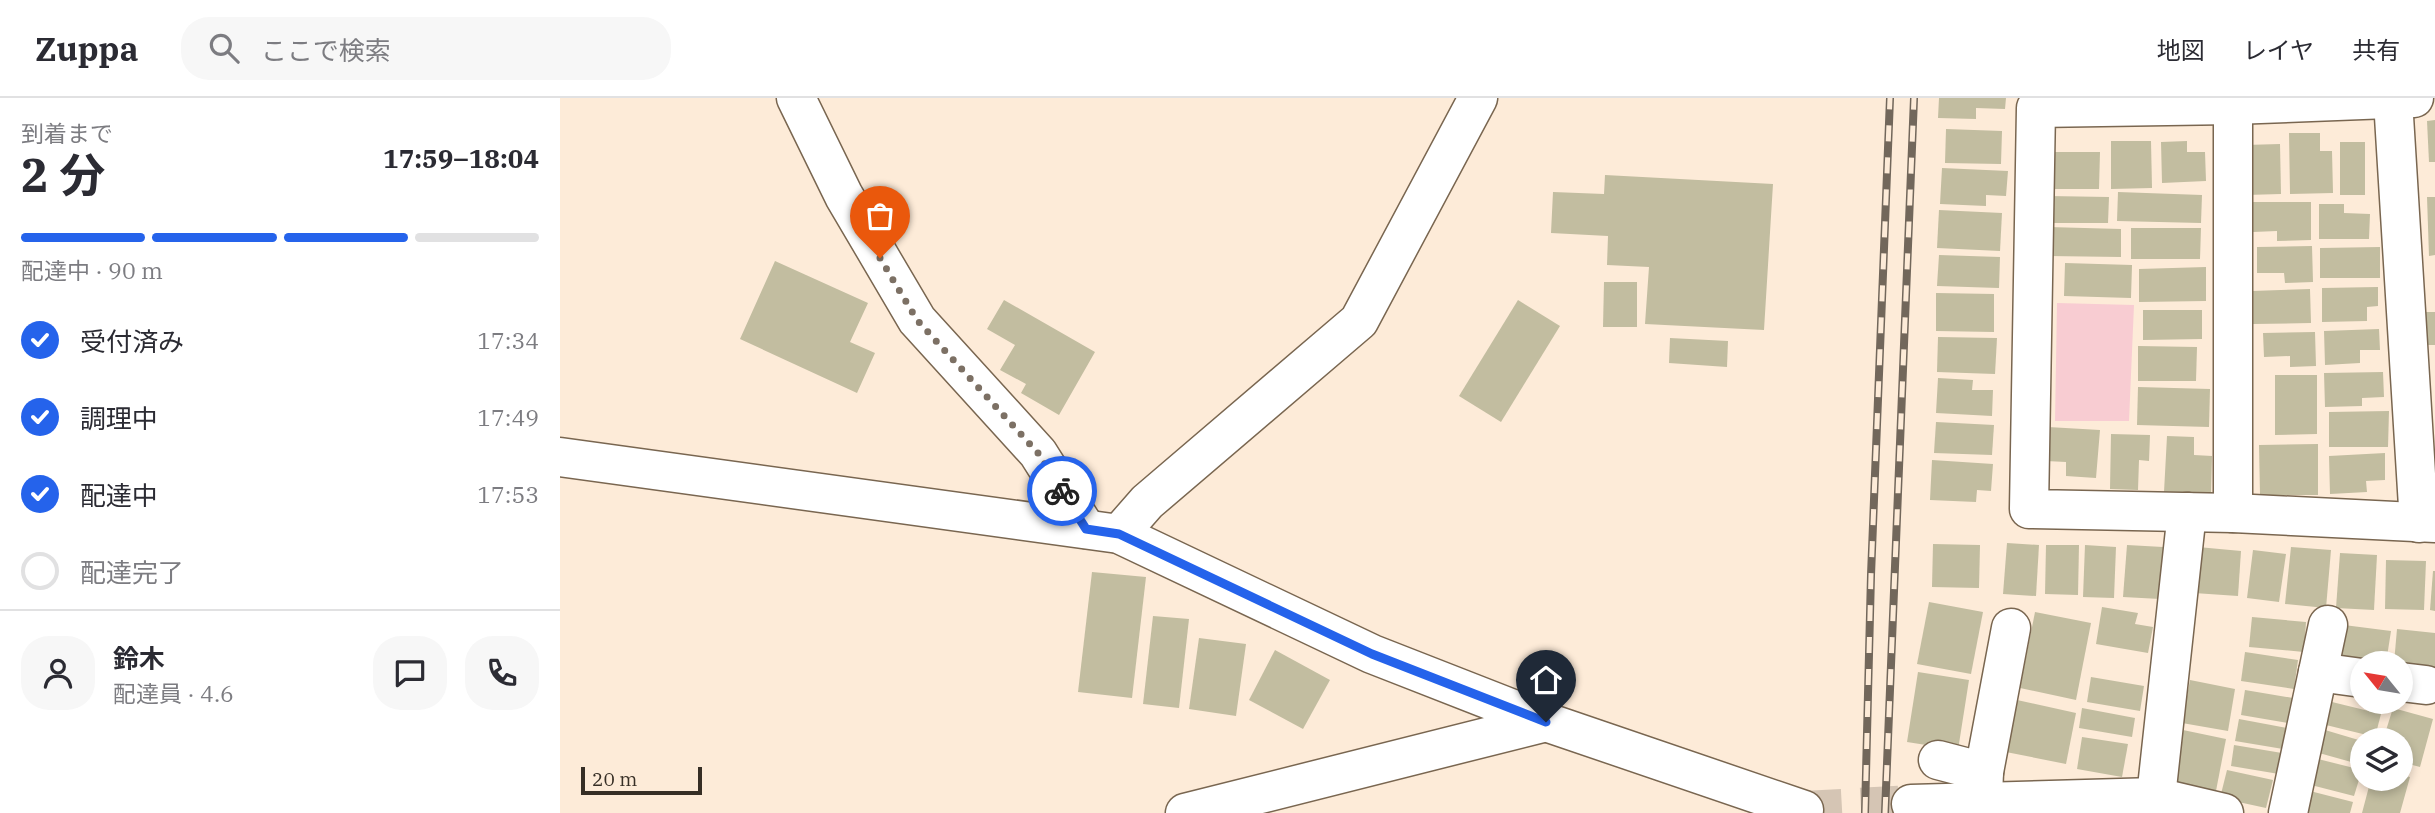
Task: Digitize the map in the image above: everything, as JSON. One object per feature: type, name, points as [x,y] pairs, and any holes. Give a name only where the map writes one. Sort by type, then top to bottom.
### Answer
[{"type":"street","points":[[796,98],[844,196],[917,320],[1038,453],[1102,532]]},
{"type":"street","points":[[1102,532],[1147,502],[1359,321],[1478,98]]},
{"type":"street","points":[[2403,99],[2427,523],[2234,513],[2029,509],[2036,103],[2233,105],[2403,99]]},
{"type":"street","points":[[2233,105],[2234,513]]},
{"type":"street","points":[[560,457],[1102,532],[1372,654],[1546,722],[1804,810]]},
{"type":"street","points":[[2156,797],[2187,512]]},
{"type":"street","points":[[2288,813],[2329,625]]},
{"type":"street","points":[[1983,786],[2011,628]]},
{"type":"street","points":[[2318,672],[2350,676]]},
{"type":"street","points":[[1185,813],[1546,722]]},
{"type":"street","points":[[1938,760],[1983,786]]},
{"type":"street","points":[[1911,804],[1983,786],[2156,797],[2224,813]]},
{"type":"shaded area","points":[[2057,303],[2134,305],[2129,421],[2055,421]]},
{"type":"building","points":[[1939,98],[2006,98],[2005,109],[1976,108],[1976,119],[1938,118]]},
{"type":"building","points":[[2435,120],[2435,162],[2429,162],[2427,121]]},
{"type":"building","points":[[1946,129],[2002,131],[2001,164],[1945,163]]},
{"type":"building","points":[[2289,133],[2320,133],[2320,151],[2332,151],[2333,193],[2290,194]]},
{"type":"building","points":[[2111,141],[2151,141],[2152,188],[2111,189]]},
{"type":"building","points":[[2187,141],[2187,152],[2205,152],[2206,181],[2162,183],[2161,142]]},
{"type":"building","points":[[2340,142],[2365,142],[2365,195],[2340,195]]},
{"type":"building","points":[[2280,144],[2281,194],[2246,195],[2245,145]]},
{"type":"building","points":[[2053,152],[2100,152],[2099,189],[2053,189]]},
{"type":"building","points":[[1942,168],[2008,171],[2006,196],[1986,195],[1986,206],[1940,204]]},
{"type":"building","points":[[1605,175],[1773,184],[1764,330],[1645,324],[1649,267],[1607,265],[1608,236],[1551,233],[1553,192],[1604,194]]},
{"type":"building","points":[[2118,192],[2202,195],[2201,223],[2117,221]]},
{"type":"building","points":[[2048,196],[2109,197],[2108,223],[2047,223]]},
{"type":"building","points":[[2427,197],[2435,197],[2435,255],[2429,256]]},
{"type":"building","points":[[2253,202],[2311,202],[2311,240],[2277,241],[2277,231],[2253,232]]},
{"type":"building","points":[[2319,204],[2344,204],[2344,213],[2370,214],[2369,239],[2319,239]]},
{"type":"building","points":[[1939,210],[2002,213],[2000,251],[1937,248]]},
{"type":"building","points":[[2048,227],[2121,229],[2121,257],[2048,256]]},
{"type":"building","points":[[2131,228],[2201,228],[2200,259],[2131,259]]},
{"type":"building","points":[[2312,246],[2313,282],[2285,283],[2284,273],[2257,273],[2257,247]]},
{"type":"building","points":[[2380,247],[2380,278],[2320,278],[2320,248]]},
{"type":"building","points":[[1939,255],[2000,257],[1999,288],[1937,286]]},
{"type":"building","points":[[775,261],[868,303],[850,342],[875,353],[857,393],[740,339]]},
{"type":"building","points":[[2065,263],[2132,265],[2131,298],[2064,296]]},
{"type":"building","points":[[2206,267],[2206,301],[2139,302],[2139,269]]},
{"type":"building","points":[[1604,282],[1637,282],[1637,327],[1603,327]]},
{"type":"building","points":[[2378,287],[2378,306],[2367,307],[2367,321],[2322,322],[2322,288]]},
{"type":"building","points":[[2310,289],[2311,323],[2253,324],[2252,291]]},
{"type":"building","points":[[1936,293],[1994,294],[1994,332],[1936,331]]},
{"type":"building","points":[[1004,300],[1095,352],[1059,415],[1021,393],[1026,384],[1000,370],[1015,345],[987,329]]},
{"type":"building","points":[[1518,300],[1560,326],[1501,422],[1459,396]]},
{"type":"building","points":[[2143,310],[2202,310],[2202,339],[2143,340]]},
{"type":"building","points":[[2425,312],[2435,312],[2435,345],[2426,345]]},
{"type":"building","points":[[2379,329],[2380,350],[2360,350],[2360,363],[2325,365],[2324,331]]},
{"type":"building","points":[[2315,332],[2316,366],[2290,367],[2290,356],[2264,357],[2263,333]]},
{"type":"building","points":[[1938,337],[1997,338],[1995,374],[1937,372]]},
{"type":"building","points":[[1670,338],[1728,341],[1727,367],[1669,363]]},
{"type":"building","points":[[2138,346],[2197,347],[2196,381],[2138,381]]},
{"type":"building","points":[[2383,372],[2384,397],[2362,398],[2362,406],[2325,407],[2324,373]]},
{"type":"building","points":[[2275,375],[2317,375],[2317,434],[2275,435]]},
{"type":"building","points":[[1938,378],[1973,380],[1972,390],[1993,390],[1992,416],[1936,413]]},
{"type":"building","points":[[2138,387],[2210,389],[2209,427],[2137,425]]},
{"type":"building","points":[[2389,411],[2388,447],[2329,447],[2329,412]]},
{"type":"building","points":[[1936,422],[1994,425],[1992,455],[1934,453]]},
{"type":"building","points":[[2048,427],[2100,430],[2096,478],[2066,476],[2066,462],[2046,461]]},
{"type":"building","points":[[2111,434],[2150,435],[2149,461],[2139,460],[2138,490],[2110,489]]},
{"type":"building","points":[[2167,436],[2194,437],[2194,455],[2212,456],[2211,494],[2164,492]]},
{"type":"building","points":[[2318,444],[2318,495],[2260,495],[2259,445]]},
{"type":"building","points":[[2385,453],[2385,480],[2366,481],[2367,492],[2330,494],[2329,456]]},
{"type":"building","points":[[1932,460],[1993,464],[1991,491],[1977,490],[1976,502],[1930,500]]},
{"type":"building","points":[[2007,543],[2039,545],[2036,596],[2003,594]]},
{"type":"building","points":[[1933,544],[1980,545],[1979,588],[1932,587]]},
{"type":"building","points":[[2046,545],[2079,545],[2078,595],[2045,594]]},
{"type":"building","points":[[2085,545],[2116,547],[2114,598],[2083,597]]},
{"type":"building","points":[[2127,545],[2163,547],[2160,599],[2123,597]]},
{"type":"building","points":[[2198,547],[2241,551],[2238,596],[2194,593]]},
{"type":"building","points":[[2291,547],[2331,550],[2326,608],[2285,604]]},
{"type":"building","points":[[2253,550],[2286,554],[2279,602],[2247,598]]},
{"type":"building","points":[[2340,553],[2377,555],[2374,610],[2336,608]]},
{"type":"building","points":[[2386,560],[2426,561],[2424,610],[2385,609]]},
{"type":"building","points":[[2435,571],[2435,611],[2430,610]]},
{"type":"building","points":[[1092,572],[1146,577],[1132,698],[1078,692]]},
{"type":"building","points":[[1929,602],[1983,612],[1971,674],[1917,664]]},
{"type":"building","points":[[2102,607],[2138,613],[2135,624],[2153,627],[2148,653],[2096,644]]},
{"type":"building","points":[[2035,612],[2091,623],[2076,700],[2020,688]]},
{"type":"building","points":[[1153,616],[1189,619],[1179,708],[1143,704]]},
{"type":"building","points":[[2252,617],[2306,622],[2304,652],[2249,647]]},
{"type":"building","points":[[2344,625],[2391,631],[2388,651],[2350,651],[2350,658],[2340,656]]},
{"type":"building","points":[[2397,629],[2435,633],[2435,670],[2413,666],[2413,651],[2395,651]]},
{"type":"building","points":[[1199,638],[1246,644],[1236,716],[1189,709]]},
{"type":"building","points":[[1275,650],[1330,680],[1303,729],[1249,700]]},
{"type":"building","points":[[2245,652],[2298,660],[2294,689],[2241,681]]},
{"type":"building","points":[[1918,672],[1969,680],[1958,750],[1907,742]]},
{"type":"building","points":[[2091,677],[2144,686],[2140,711],[2087,702]]},
{"type":"building","points":[[2190,680],[2235,689],[2228,731],[2182,723]]},
{"type":"building","points":[[2245,690],[2293,698],[2288,723],[2241,715]]},
{"type":"building","points":[[2017,700],[2076,713],[2066,764],[2006,752]]},
{"type":"building","points":[[2332,702],[2350,706],[2350,714],[2381,714],[2377,728],[2350,728],[2350,731],[2326,725]]},
{"type":"building","points":[[2082,708],[2135,718],[2132,737],[2079,728]]},
{"type":"building","points":[[2391,714],[2413,714],[2433,719],[2420,767],[2413,765],[2413,728],[2387,728]]},
{"type":"building","points":[[2239,719],[2287,728],[2283,749],[2235,741]]},
{"type":"building","points":[[2183,730],[2226,739],[2215,796],[2172,787]]},
{"type":"building","points":[[2325,730],[2350,737],[2350,762],[2319,753]]},
{"type":"building","points":[[2082,737],[2128,744],[2122,777],[2077,769]]},
{"type":"building","points":[[2234,745],[2282,753],[2279,774],[2231,766]]},
{"type":"building","points":[[2318,759],[2350,767],[2350,791],[2356,791],[2354,796],[2311,785]]},
{"type":"building","points":[[2227,770],[2273,780],[2266,808],[2220,798]]},
{"type":"building","points":[[2306,790],[2353,802],[2350,813],[2300,813]]},
{"type":"building","points":[[2368,791],[2406,791],[2400,813],[2362,813]]},
{"type":"tunnel","points":[[1804,810],[1911,804]]},
{"type":"railway","points":[[1865,813],[1871,575],[1890,98]]},
{"type":"railway","points":[[1885,813],[1914,98]]},
{"type":"way so far","points":[[880,258],[917,320],[1038,453],[1062,491]]},
{"type":"route","points":[[1062,491],[1086,529],[1119,534],[1372,654],[1546,722]]}]
